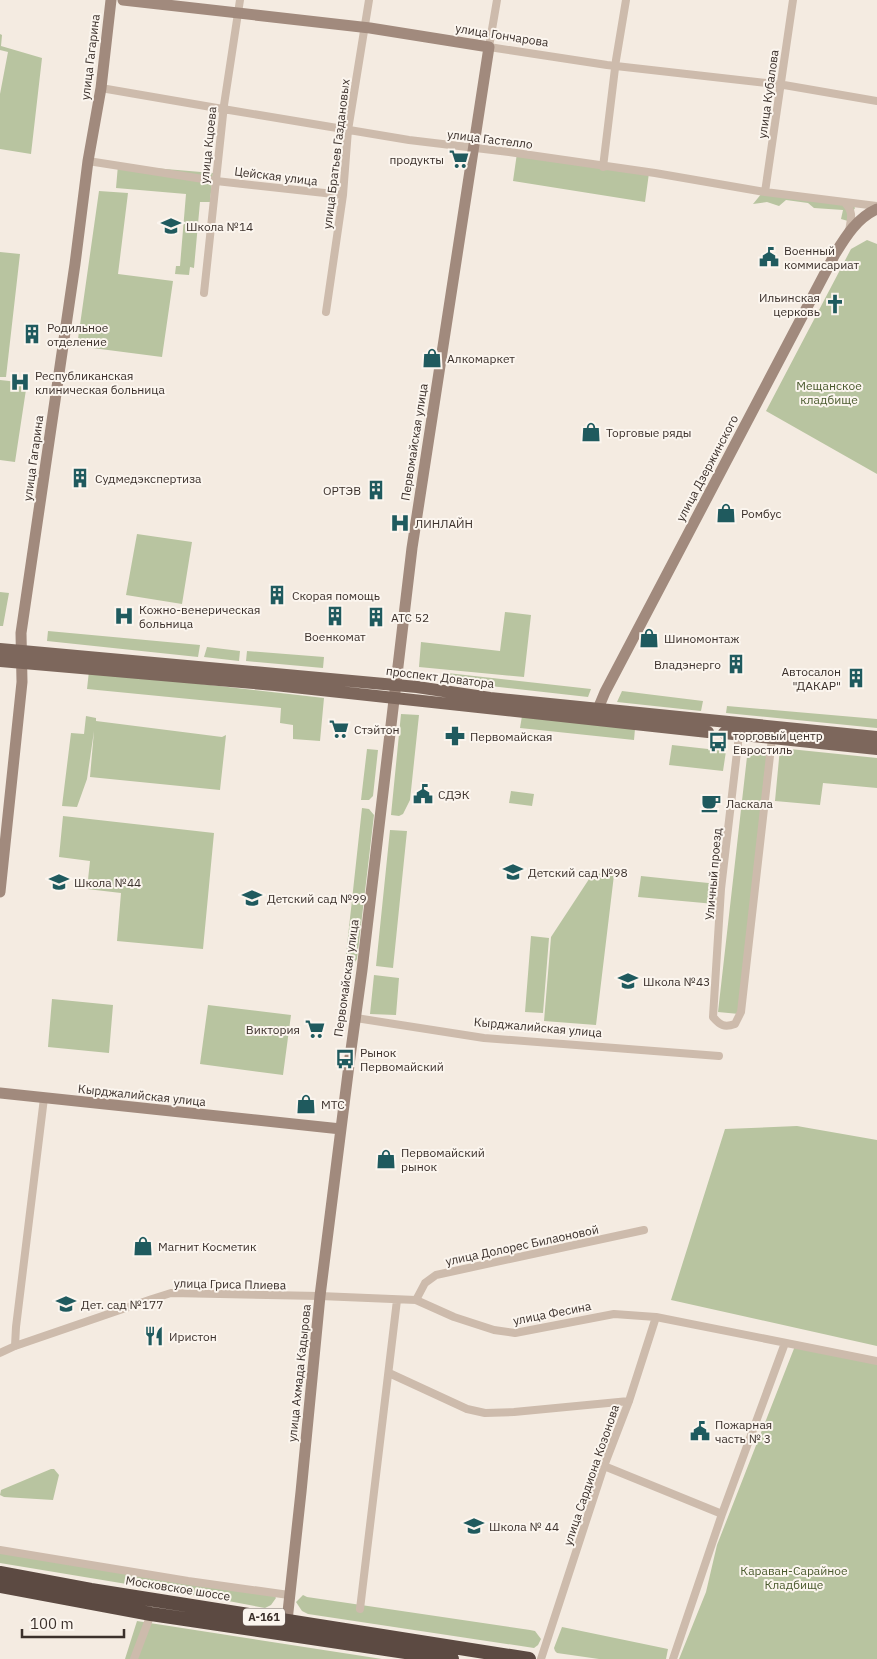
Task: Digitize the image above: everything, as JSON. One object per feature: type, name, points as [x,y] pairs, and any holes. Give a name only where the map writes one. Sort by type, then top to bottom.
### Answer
[{"type":"highway","name":"Московское шоссе","points":[[0,1573],[91,1590],[529,1659]]},
{"type":"highway","name":"А-161","points":[[0,1586],[151,1614],[452,1659]]},
{"type":"main road","name":"проспект Доватора","points":[[0,649],[21,658]]},
{"type":"main road","name":"проспект Доватора","points":[[0,661],[21,658],[275,685],[490,698],[708,732]]},
{"type":"main road","name":"проспект Доватора","points":[[596,714],[877,737]]},
{"type":"main road","name":"проспект Доватора","points":[[724,733],[877,749]]},
{"type":"street","name":"улица Гагарина","points":[[0,892],[22,682],[21,633],[75,264],[88,161],[101,88],[111,0]]},
{"type":"street","name":"улица Гончарова","points":[[123,0],[365,28],[616,65],[780,84],[877,101]]},
{"type":"street","name":"улица Кцоева","points":[[204,294],[223,110],[240,0]]},
{"type":"street","name":"улица Братьев Газдановых","points":[[326,312],[343,195],[348,130],[369,0]]},
{"type":"street","name":"Первомайская улица","points":[[341,1129],[412,548],[497,0]]},
{"type":"street","points":[[603,167],[626,0]]},
{"type":"street","name":"улица Кубалова","points":[[765,192],[793,0]]},
{"type":"street","name":"улица Гастелло","points":[[101,88],[348,130],[654,173],[765,192],[877,208]]},
{"type":"street","name":"Цейская улица","points":[[88,161],[216,181],[343,195]]},
{"type":"street","name":"улица Дзержинского","points":[[845,203],[850,208],[852,214],[849,232]]},
{"type":"street","name":"улица Дзержинского","points":[[596,714],[605,692],[822,278],[849,232],[863,218],[877,208]]},
{"type":"street","name":"проспект Доватора","points":[[708,732],[724,733]]},
{"type":"street","name":"Уличный проезд","points":[[739,735],[722,889],[713,1016],[719,1025],[729,1026],[735,1024],[741,1012],[772,738]]},
{"type":"street","name":"Кырджалийская улица","points":[[356,1018],[484,1038],[720,1056]]},
{"type":"street","name":"Кырджалийская улица","points":[[0,1093],[341,1129]]},
{"type":"street","points":[[15,1346],[44,1098]]},
{"type":"street","name":"улица Ахмада Кадырова","points":[[287,1621],[320,1296],[341,1129]]},
{"type":"street","name":"улица Долорес Билаоновой","points":[[416,1300],[426,1283],[436,1275],[644,1230]]},
{"type":"street","name":"улица Гриса Плиева","points":[[0,1354],[15,1346],[171,1293],[320,1296],[397,1300]]},
{"type":"street","points":[[360,1609],[397,1300]]},
{"type":"street","name":"улица Фесина","points":[[397,1300],[416,1300],[494,1330],[515,1333],[614,1314],[656,1317],[877,1361]]},
{"type":"street","name":"улица Сардиона Козонова","points":[[541,1659],[604,1466],[629,1401],[656,1317]]},
{"type":"street","points":[[673,1659],[722,1514],[785,1343]]},
{"type":"street","points":[[389,1373],[467,1409],[485,1413],[629,1401]]},
{"type":"street","points":[[604,1466],[722,1514]]},
{"type":"street","points":[[0,1550],[188,1581],[289,1595]]},
{"type":"street","points":[[134,1659],[151,1614]]},
{"type":"green space","points":[[0,34],[2,35],[1,46],[42,58],[31,154],[0,149],[0,94],[8,52],[0,50]]},
{"type":"green space","points":[[517,153],[649,173],[645,202],[513,181]]},
{"type":"green space","points":[[118,165],[213,173],[210,202],[200,202],[194,268],[190,267],[189,275],[175,274],[176,266],[180,266],[186,194],[116,188]]},
{"type":"green space","points":[[99,191],[128,193],[118,274],[173,281],[162,357],[77,346]]},
{"type":"green space","points":[[762,193],[851,201],[855,208],[848,221],[841,219],[843,210],[814,208],[808,203],[786,200],[779,206],[767,202],[753,204]]},
{"type":"green space","name":"Мещанское кладбище","points":[[867,240],[877,244],[877,474],[766,411],[851,249]]},
{"type":"green space","points":[[0,252],[20,254],[6,377],[0,377]]},
{"type":"green space","points":[[0,380],[27,383],[15,462],[0,460]]},
{"type":"green space","points":[[137,534],[192,542],[182,604],[126,595]]},
{"type":"green space","points":[[0,592],[9,593],[3,626],[0,626]]},
{"type":"green space","points":[[505,612],[531,615],[524,677],[419,667],[421,642],[500,651]]},
{"type":"green space","points":[[48,631],[200,645],[198,657],[47,641]]},
{"type":"green space","points":[[207,647],[240,651],[239,661],[204,657]]},
{"type":"green space","points":[[247,651],[324,657],[323,668],[246,661]]},
{"type":"green space","points":[[89,671],[324,698],[320,741],[293,739],[293,725],[280,723],[281,708],[87,689]]},
{"type":"green space","points":[[447,673],[591,689],[588,697],[446,681]]},
{"type":"green space","points":[[622,691],[703,701],[701,711],[617,702]]},
{"type":"green space","points":[[727,706],[877,719],[877,728],[726,713]]},
{"type":"green space","points":[[401,714],[419,715],[410,800],[403,814],[399,816],[391,815]]},
{"type":"green space","points":[[86,716],[96,718],[96,721],[222,737],[226,735],[220,790],[90,777],[94,731],[87,779],[77,807],[62,806],[71,733],[84,734]]},
{"type":"green space","points":[[522,716],[635,729],[634,740],[520,728]]},
{"type":"green space","points":[[672,745],[726,751],[723,771],[669,765]]},
{"type":"green space","points":[[748,748],[769,749],[739,1014],[718,1012]]},
{"type":"green space","points":[[780,748],[877,758],[877,788],[823,783],[820,805],[775,801]]},
{"type":"green space","points":[[367,749],[378,750],[373,796],[369,800],[361,800]]},
{"type":"green space","points":[[511,791],[534,794],[532,806],[509,803]]},
{"type":"green space","points":[[362,808],[369,809],[374,815],[357,959],[351,964],[345,964]]},
{"type":"green space","points":[[63,816],[214,833],[203,949],[117,941],[121,893],[87,889],[90,861],[59,857]]},
{"type":"green space","points":[[390,830],[407,831],[393,968],[376,966]]},
{"type":"green space","points":[[593,873],[614,875],[596,1025],[544,1021],[551,937]]},
{"type":"green space","points":[[641,876],[718,884],[715,904],[638,897]]},
{"type":"green space","points":[[531,936],[549,938],[543,1013],[525,1012]]},
{"type":"green space","points":[[374,975],[399,978],[396,1015],[370,1014]]},
{"type":"green space","points":[[52,999],[113,1005],[109,1053],[48,1047]]},
{"type":"green space","points":[[208,1005],[291,1015],[283,1075],[200,1064]]},
{"type":"green space","points":[[797,1126],[877,1140],[877,1346],[671,1300],[725,1129]]},
{"type":"green space","name":"Караван-Сарайное Кладбище","points":[[795,1346],[877,1362],[877,1659],[679,1659],[706,1592],[717,1545]]},
{"type":"green space","points":[[54,1469],[59,1475],[53,1500],[4,1497],[0,1495],[1,1490]]},
{"type":"green space","points":[[0,1550],[274,1595],[276,1598],[271,1605],[265,1608],[0,1563]]},
{"type":"green space","points":[[303,1595],[530,1630],[535,1631],[541,1639],[534,1648],[308,1614],[302,1611],[296,1602]]},
{"type":"green space","points":[[137,1621],[382,1659],[125,1659]]},
{"type":"green space","points":[[562,1627],[668,1649],[666,1659],[599,1659],[557,1653],[554,1648]]},
{"type":"place","name":"продукты","points":[[459,159]]},
{"type":"place","name":"Школа №14","points":[[171,226]]},
{"type":"place","name":"Военный коммисариат","points":[[769,257]]},
{"type":"place","name":"Ильинская церковь","points":[[835,304]]},
{"type":"place","name":"Родильное отделение","points":[[32,334]]},
{"type":"place","name":"Алкомаркет","points":[[432,358]]},
{"type":"place","name":"Республиканская клиническая больница","points":[[20,382]]},
{"type":"place","name":"Торговые ряды","points":[[591,432]]},
{"type":"place","name":"Судмедэкспертиза","points":[[80,478]]},
{"type":"place","name":"ОРТЭВ","points":[[376,490]]},
{"type":"place","name":"Ромбус","points":[[726,513]]},
{"type":"place","name":"ЛИНЛАЙН","points":[[400,523]]},
{"type":"place","name":"Скорая помощь","points":[[277,595]]},
{"type":"place","name":"Кожно-венерическая больница","points":[[124,616]]},
{"type":"place","name":"Военкомат","points":[[335,616]]},
{"type":"place","name":"АТС 52","points":[[376,617]]},
{"type":"place","name":"Шиномонтаж","points":[[649,638]]},
{"type":"place","name":"Владэнерго","points":[[736,664]]},
{"type":"place","name":"Автосалон \"ДАКАР\"","points":[[856,678]]},
{"type":"place","name":"Стэйтон","points":[[339,729]]},
{"type":"place","name":"Первомайская","points":[[455,736]]},
{"type":"place","name":"торговый центр Евростиль","points":[[718,742]]},
{"type":"place","name":"СДЭК","points":[[423,794]]},
{"type":"place","name":"Ласкала","points":[[711,803]]},
{"type":"place","name":"Детский сад №98","points":[[513,872]]},
{"type":"place","name":"Школа №44","points":[[59,882]]},
{"type":"place","name":"Детский сад №99","points":[[252,898]]},
{"type":"place","name":"Школа №43","points":[[628,981]]},
{"type":"place","name":"Виктория","points":[[315,1029]]},
{"type":"place","name":"Рынок Первомайский","points":[[345,1059]]},
{"type":"place","name":"МТС","points":[[306,1104]]},
{"type":"place","name":"Первомайский рынок","points":[[386,1159]]},
{"type":"place","name":"Магнит Косметик","points":[[143,1246]]},
{"type":"place","name":"Дет. сад №177","points":[[66,1304]]},
{"type":"place","name":"Иристон","points":[[154,1336]]},
{"type":"place","name":"Пожарная часть № 3","points":[[700,1431]]},
{"type":"place","name":"Школа № 44","points":[[474,1526]]}]
